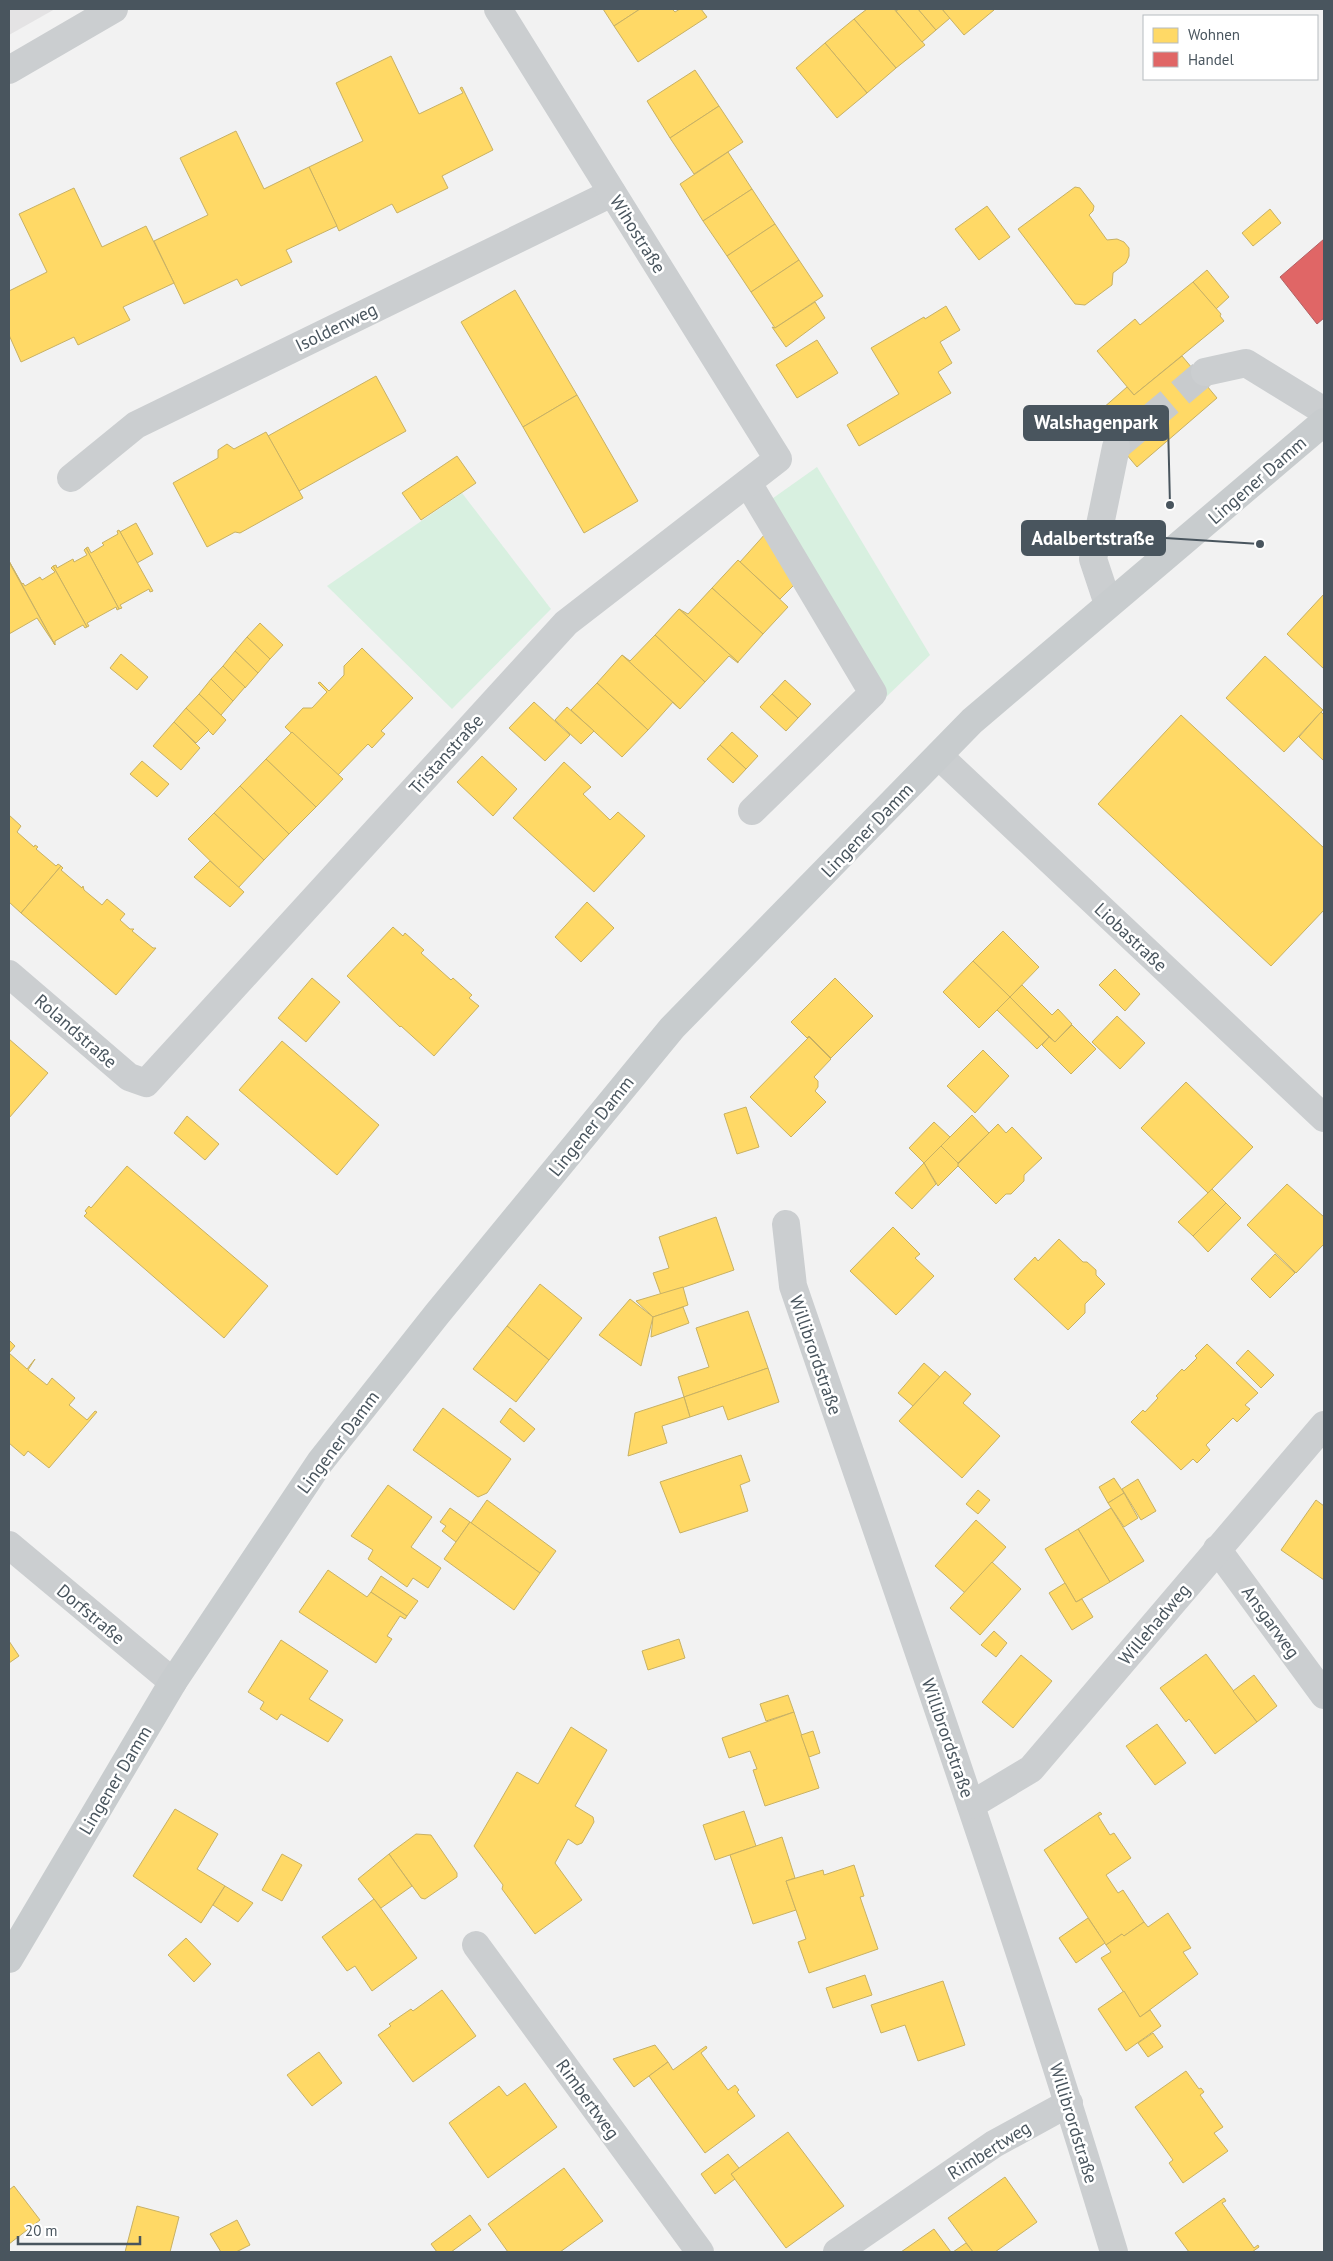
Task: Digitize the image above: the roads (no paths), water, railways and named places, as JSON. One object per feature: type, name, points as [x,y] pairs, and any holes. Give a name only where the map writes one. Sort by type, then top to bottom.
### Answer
[{"type":"main road","name":"Lingener Damm","points":[[9,1959],[173,1682],[320,1462],[437,1314],[672,1028],[972,721],[1324,422]]},
{"type":"street","points":[[9,70],[114,9]]},
{"type":"street","name":"Wihostraße","points":[[498,9],[778,459]]},
{"type":"street","name":"Isoldenweg","points":[[71,478],[136,425],[612,193]]},
{"type":"street","points":[[1205,372],[1246,363],[1324,411]]},
{"type":"street","points":[[1108,604],[1093,559],[1116,447]]},
{"type":"street","name":"Tristanstraße","points":[[146,1083],[566,623],[778,459]]},
{"type":"street","points":[[748,483],[873,694],[752,811]]},
{"type":"street","name":"Liobastraße","points":[[939,756],[1324,1118]]},
{"type":"street","name":"Rolandstraße","points":[[9,974],[129,1077],[146,1083]]},
{"type":"street","name":"Willibrordstraße","points":[[786,1224],[793,1286],[970,1805],[1069,2103],[1114,2252]]},
{"type":"street","name":"Willehadweg","points":[[970,1805],[1031,1769],[1324,1425]]},
{"type":"street","name":"Dorfstraße","points":[[9,1545],[173,1682]]},
{"type":"street","name":"Ansgarweg","points":[[1217,1549],[1324,1695]]},
{"type":"street","name":"Rimbertweg","points":[[476,1945],[700,2252]]},
{"type":"street","name":"Rimbertweg","points":[[836,2252],[994,2144],[1069,2103]]},
{"type":"tunnel","points":[[1116,447],[1205,372]]},
{"type":"place","name":"Walshagenpark","points":[[1170,505]]},
{"type":"place","name":"Adalbertstraße","points":[[1260,544]]}]
